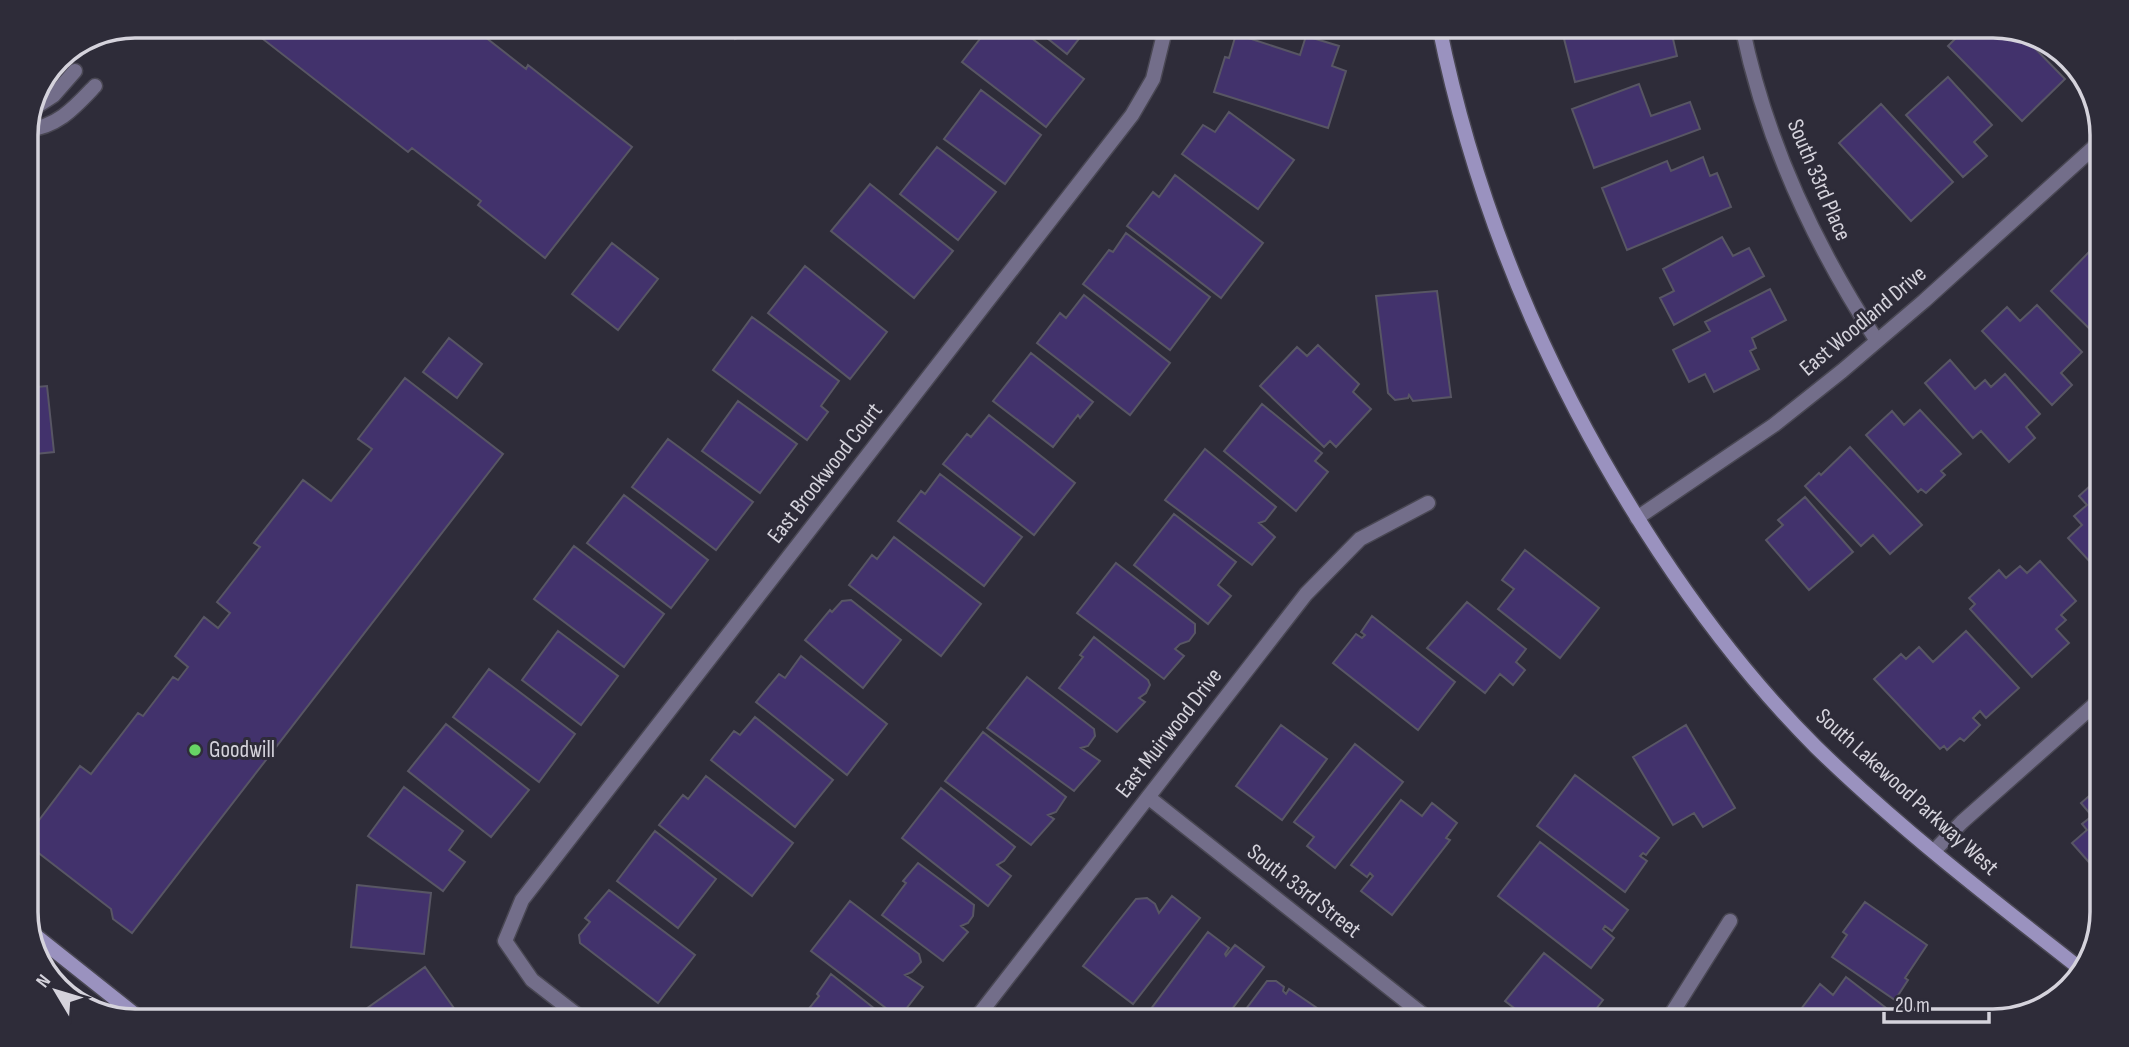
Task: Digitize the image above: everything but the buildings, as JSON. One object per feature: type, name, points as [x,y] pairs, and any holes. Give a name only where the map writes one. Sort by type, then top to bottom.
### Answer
[{"type":"street","name":"East Brookwood Court","points":[[569,1009],[532,980],[505,941],[522,900],[1132,115],[1153,79],[1163,39]]},
{"type":"street","name":"South Lakewood Parkway West","points":[[1442,39],[1462,125],[1488,208],[1520,290],[1557,374],[1606,467],[1637,518],[1718,635],[1815,746],[1889,814],[2075,964]]},
{"type":"street","name":"South 33rd Place","points":[[1746,39],[1766,114],[1790,180],[1819,243],[1877,341]]},
{"type":"street","points":[[45,101],[54,95],[75,71]]},
{"type":"street","points":[[39,127],[66,116],[95,86]]},
{"type":"street","name":"East Woodland Drive","points":[[1637,518],[1774,425],[1877,341],[2090,151]]},
{"type":"street","name":"East Muirwood Drive","points":[[983,1009],[1306,594],[1360,538],[1428,503]]},
{"type":"street","points":[[1934,851],[1962,822],[2091,708]]},
{"type":"street","name":"South 33rd Street","points":[[1148,797],[1416,1009]]},
{"type":"street","points":[[1675,1009],[1730,921]]},
{"type":"street","points":[[44,942],[127,1008]]},
{"type":"place","name":"Goodwill","points":[[195,750]]}]
